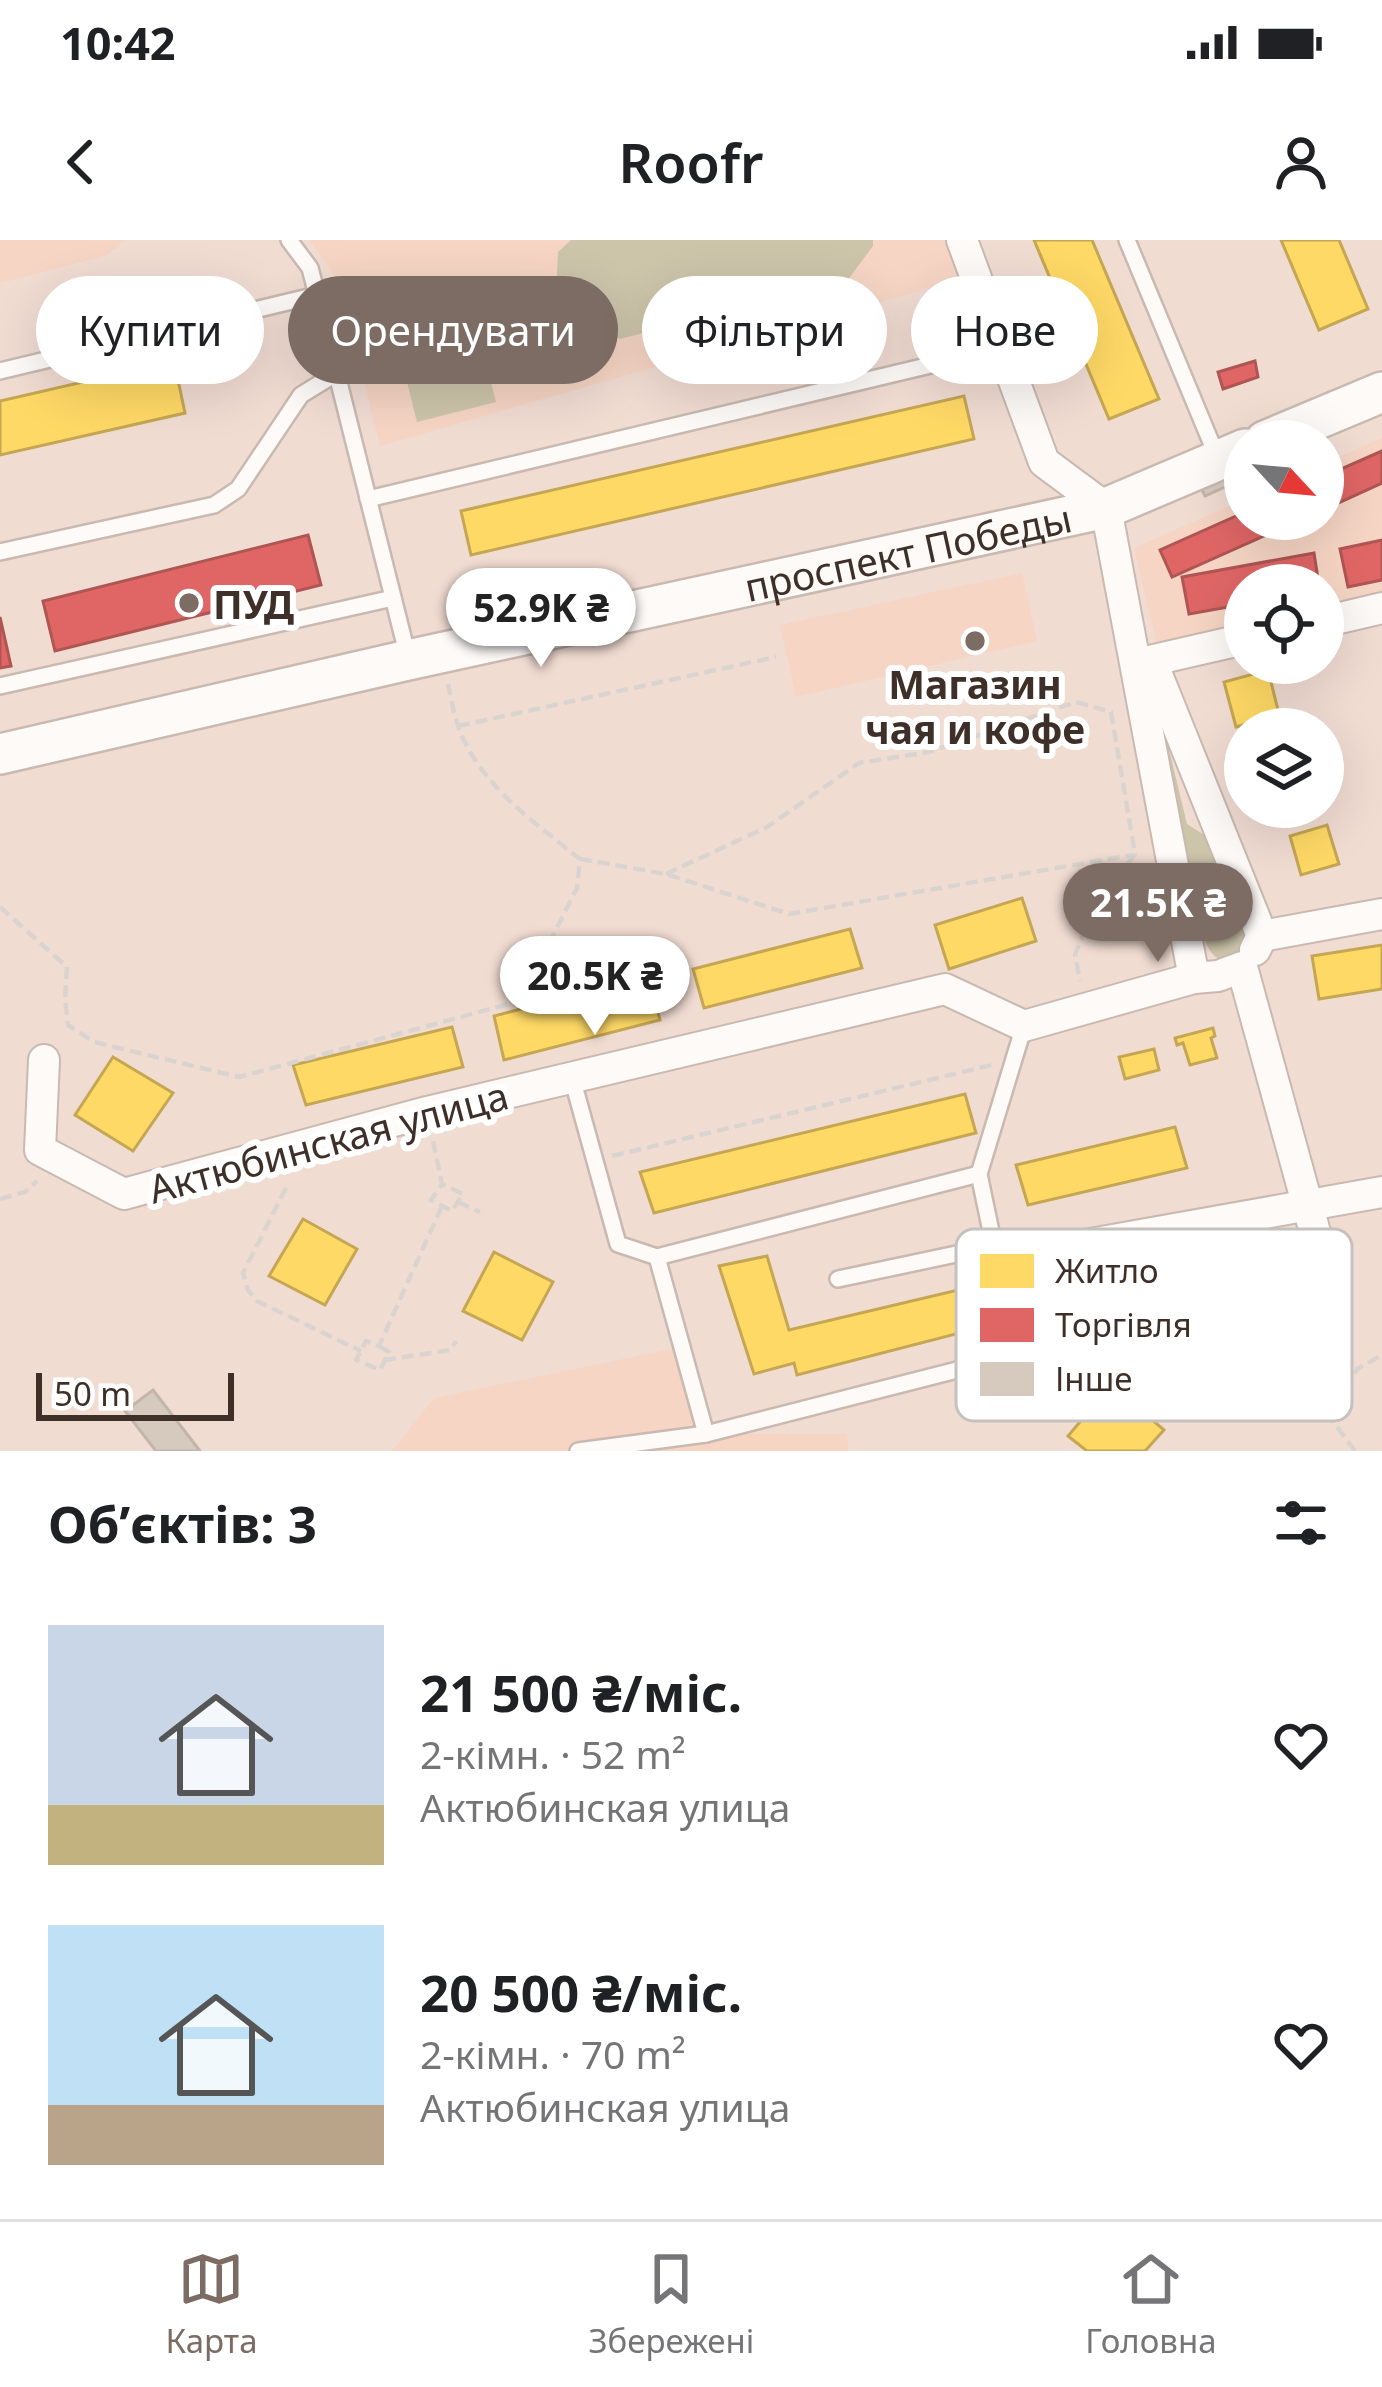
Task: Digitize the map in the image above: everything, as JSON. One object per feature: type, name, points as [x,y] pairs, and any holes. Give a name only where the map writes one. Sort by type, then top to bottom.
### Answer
[{"type":"street","points":[[962,240],[975,276]]},
{"type":"street","points":[[1015,384],[1044,462],[1106,508],[1194,978]]},
{"type":"street","points":[[1315,420],[1382,392]]},
{"type":"street","name":"проспект Победы","points":[[0,754],[1106,508],[1224,458]]},
{"type":"street","points":[[1344,617],[1382,608]]},
{"type":"street","points":[[1136,664],[1224,644]]},
{"type":"street","points":[[1136,664],[1156,672],[1262,936]]},
{"type":"street","points":[[1024,1026],[1194,978],[1219,976],[1242,967],[1262,936],[1382,914]]},
{"type":"street","points":[[1242,967],[1314,1229]]},
{"type":"street","name":"Актюбинская улица","points":[[58,1161],[124,1194],[427,1112],[945,989],[1024,1026]]},
{"type":"street","points":[[44,1060],[40,1150],[58,1161]]},
{"type":"street","points":[[1171,1229],[1382,1192]]},
{"type":"lane","points":[[289,240],[312,276]]},
{"type":"lane","points":[[1127,240],[1224,439]]},
{"type":"lane","points":[[0,371],[288,302]]},
{"type":"lane","points":[[368,499],[911,370]]},
{"type":"lane","points":[[0,552],[214,505],[238,490],[301,395],[319,384]]},
{"type":"lane","points":[[340,384],[393,598],[424,657]]},
{"type":"lane","points":[[0,686],[393,598]]},
{"type":"lane","points":[[990,1229],[979,1174],[1024,1026]]},
{"type":"lane","points":[[572,1078],[618,1244],[657,1257],[979,1174]]},
{"type":"lane","points":[[838,1279],[956,1254]]},
{"type":"lane","points":[[657,1257],[706,1434]]},
{"type":"lane","points":[[578,1451],[706,1434],[956,1370]]},
{"type":"path","points":[[424,657],[470,752],[512,805],[580,860],[666,874],[789,914],[1135,854],[1166,836]]},
{"type":"path","points":[[458,726],[776,657]]},
{"type":"path","points":[[666,874],[767,827],[860,763],[929,752],[1076,702],[1111,712],[1135,854],[1094,909],[1075,954],[1084,1009]]},
{"type":"path","points":[[0,907],[67,967],[68,1025],[94,1042],[239,1077],[520,1001],[578,888],[580,860]]},
{"type":"path","points":[[595,1160],[1014,1060]]},
{"type":"path","points":[[427,1112],[442,1184],[431,1200],[452,1211],[463,1194],[442,1184]]},
{"type":"path","points":[[0,1199],[26,1192],[58,1161]]},
{"type":"path","points":[[286,1188],[243,1273],[248,1290],[257,1301],[361,1351]]},
{"type":"path","points":[[458,1202],[480,1212]]},
{"type":"path","points":[[380,1346],[442,1206]]},
{"type":"path","points":[[366,1341],[380,1346],[388,1352],[380,1370],[356,1360],[366,1341]]},
{"type":"path","points":[[384,1360],[451,1350],[456,1341]]},
{"type":"path","points":[[1352,1379],[1357,1369],[1382,1355]]},
{"type":"path","points":[[1333,1421],[1355,1451]]},
{"type":"shaded area","points":[[0,240],[125,240],[107,255],[0,283]]},
{"type":"shaded area","points":[[309,240],[962,240],[975,275],[911,276],[911,293],[887,300],[887,276],[642,276],[642,371],[618,378],[618,276],[335,276]]},
{"type":"shaded area","points":[[571,240],[873,240],[851,276],[642,276],[642,333],[620,339],[618,276],[557,276],[558,252]]},
{"type":"shaded area","points":[[365,384],[596,384],[380,446]]},
{"type":"shaded area","points":[[408,384],[491,384],[496,402],[417,422]]},
{"type":"shaded area","points":[[1382,438],[1382,595],[1344,603],[1344,564],[1224,564],[1224,630],[1157,645],[1134,548],[1224,508],[1224,540],[1344,540],[1344,455]]},
{"type":"shaded area","points":[[1022,573],[1037,641],[796,697],[780,625]]},
{"type":"shaded area","points":[[1151,675],[1187,824],[1206,836],[1253,939],[1229,959],[1211,952],[1201,930]]},
{"type":"shaded area","points":[[681,1347],[707,1434],[847,1434],[849,1451],[392,1451],[434,1398]]},
{"type":"building: Житло","points":[[1034,240],[1092,240],[1159,399],[1109,419],[1094,384],[1098,384],[1098,276],[1049,276]]},
{"type":"building: Житло","points":[[1281,240],[1339,240],[1368,309],[1319,330]]},
{"type":"building: Житло","points":[[74,384],[179,384],[185,413],[0,455],[0,401]]},
{"type":"building: Житло","points":[[964,396],[974,439],[471,555],[461,511]]},
{"type":"building: Житло","points":[[1225,684],[1272,684],[1278,708],[1231,708]]},
{"type":"building: Житло","points":[[1328,828],[1339,864],[1301,875],[1290,836]]},
{"type":"building: Житло","points":[[1022,898],[1036,941],[949,969],[935,925]]},
{"type":"building: Житло","points":[[850,929],[862,968],[704,1008],[693,969]]},
{"type":"building: Житло","points":[[1382,945],[1382,989],[1319,999],[1312,956]]},
{"type":"building: Житло","points":[[648,976],[660,1020],[504,1060],[494,1016]]},
{"type":"building: Житло","points":[[452,1027],[463,1067],[306,1105],[293,1065]]},
{"type":"building: Житло","points":[[1213,1028],[1217,1058],[1190,1065],[1183,1043],[1177,1045],[1175,1038]]},
{"type":"building: Житло","points":[[1154,1049],[1159,1070],[1125,1079],[1119,1057]]},
{"type":"building: Житло","points":[[113,1057],[173,1093],[133,1151],[75,1115]]},
{"type":"building: Житло","points":[[965,1094],[976,1133],[654,1213],[640,1172]]},
{"type":"building: Житло","points":[[1175,1127],[1187,1168],[1028,1205],[1016,1165]]},
{"type":"building: Житло","points":[[303,1219],[357,1249],[325,1305],[269,1276]]},
{"type":"building: Житло","points":[[494,1252],[553,1282],[522,1340],[463,1311]]},
{"type":"building: Житло","points":[[767,1256],[789,1330],[956,1290],[956,1334],[797,1375],[794,1363],[754,1374],[719,1266]]},
{"type":"building: Житло","points":[[1081,1421],[1153,1421],[1164,1430],[1145,1451],[1087,1451],[1068,1436]]},
{"type":"building: Торгівля","points":[[1255,361],[1258,377],[1223,389],[1218,372]]},
{"type":"building: Торгівля","points":[[1382,451],[1382,483],[1344,500],[1344,468]]},
{"type":"building: Торгівля","points":[[1224,521],[1224,540],[1255,540],[1172,577],[1160,550]]},
{"type":"building: Торгівля","points":[[308,535],[321,585],[55,651],[43,601]]},
{"type":"building: Торгівля","points":[[1382,540],[1382,580],[1348,587],[1340,549]]},
{"type":"building: Торгівля","points":[[1314,553],[1316,564],[1254,564]]},
{"type":"building: Торгівля","points":[[1224,569],[1224,608],[1189,614],[1182,577]]},
{"type":"building: Торгівля","points":[[0,617],[11,666],[0,668]]},
{"type":"building: Інше","points":[[1224,479],[1224,487],[1205,496],[1202,490]]},
{"type":"building: Інше","points":[[153,1390],[200,1451],[156,1451],[125,1411]]},
{"type":"place","name":"ПУД","points":[[189,603]]},
{"type":"place","name":"Магазин чая и кофе","points":[[975,641]]}]
